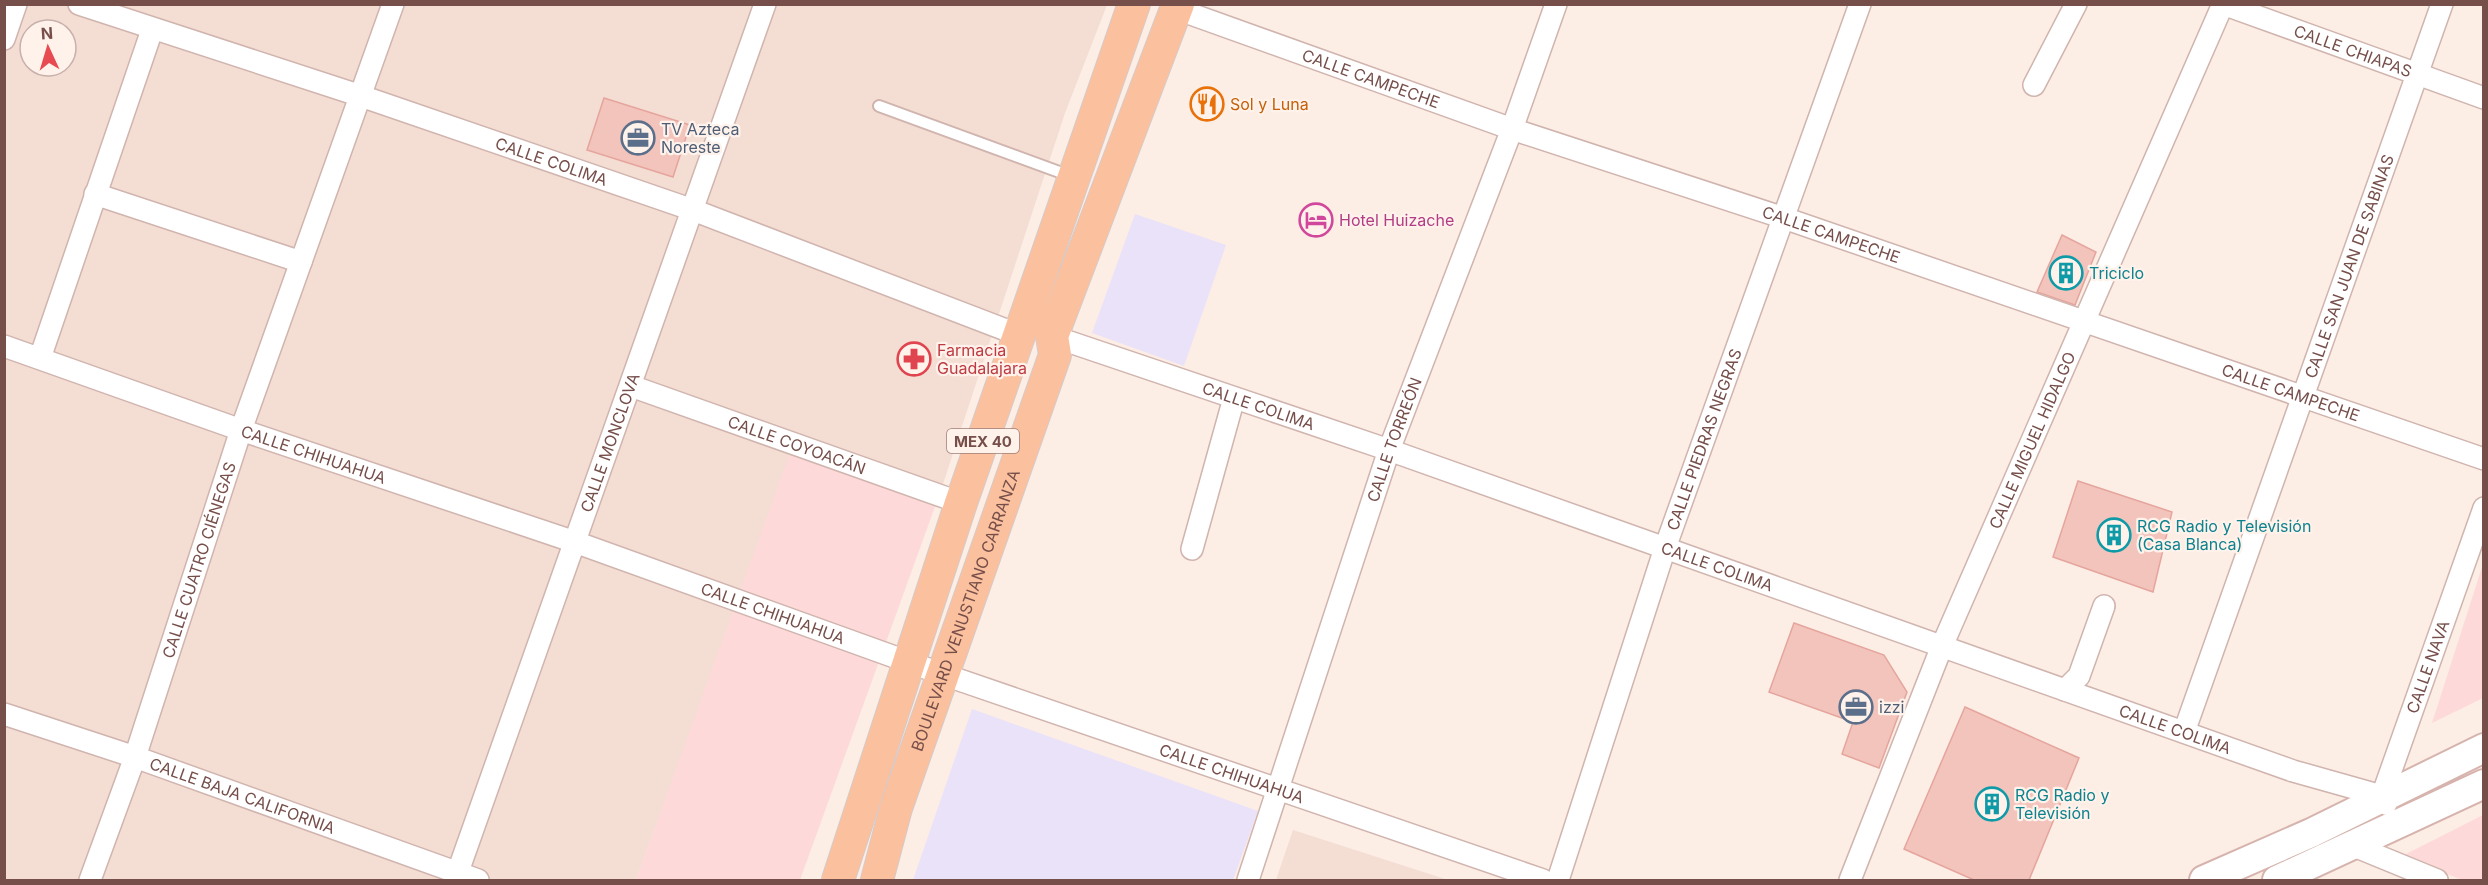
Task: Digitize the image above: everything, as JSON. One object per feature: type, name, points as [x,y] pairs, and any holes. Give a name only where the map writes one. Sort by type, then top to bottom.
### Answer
[{"type":"main road","name":"MEX 40","points":[[838,880],[961,503],[1072,177],[1134,4]]},
{"type":"main road","name":"BOULEVARD VENUSTIANO CARRANZA","points":[[877,880],[896,808],[1054,355],[1052,336],[1178,7]]},
{"type":"main road","points":[[2204,880],[2311,833],[2382,796],[2484,748]]},
{"type":"main road","points":[[2285,878],[2484,784]]},
{"type":"street","points":[[4,39],[16,4]]},
{"type":"street","name":"CALLE COLIMA","points":[[79,4],[152,30],[361,96],[693,210],[1019,335]]},
{"type":"street","name":"CALLE CUATRO CIÉNEGAS","points":[[90,880],[135,757],[241,430],[393,4]]},
{"type":"street","name":"CALLE MONCLOVA","points":[[456,877],[765,4]]},
{"type":"street","name":"CALLE TORREÓN","points":[[1248,880],[1389,450],[1512,129],[1556,4]]},
{"type":"street","name":"CALLE PIEDRAS NEGRAS","points":[[1558,880],[1665,548],[1860,4]]},
{"type":"street","points":[[2034,86],[2076,4]]},
{"type":"street","name":"CALLE CHIAPAS","points":[[2223,4],[2484,98]]},
{"type":"street","name":"CALLE MIGUEL HIDALGO","points":[[1850,880],[1942,646],[2223,4]]},
{"type":"street","name":"CALLE SAN JUAN DE SABINAS","points":[[2184,732],[2305,396],[2442,4]]},
{"type":"street","name":"CALLE CAMPECHE","points":[[1178,7],[1512,129],[1784,218],[2484,459]]},
{"type":"street","points":[[40,358],[94,194],[152,30]]},
{"type":"street","points":[[94,194],[301,262]]},
{"type":"street","name":"CALLE COLIMA","points":[[1052,336],[1389,450],[2293,771],[2382,796]]},
{"type":"street","name":"CALLE CHIHUAHUA","points":[[4,345],[241,430],[575,542],[942,674],[1543,880]]},
{"type":"street","name":"CALLE COYOACÁN","points":[[631,386],[961,503]]},
{"type":"street","points":[[1192,549],[1234,398]]},
{"type":"street","name":"CALLE NAVA","points":[[2382,796],[2484,508]]},
{"type":"street","points":[[2065,690],[2079,676],[2104,606]]},
{"type":"street","name":"CALLE BAJA CALIFORNIA","points":[[4,714],[135,757],[456,877],[478,880]]},
{"type":"street","points":[[2382,796],[2398,825]]},
{"type":"street","points":[[2354,846],[2437,880]]},
{"type":"lane","points":[[879,106],[1072,177]]},
{"type":"lane","points":[[2285,878],[2311,833]]},
{"type":"shaded area","points":[[5,5],[1107,5],[1065,113],[941,490],[735,628],[665,801],[636,880],[5,880]]},
{"type":"shaded area","points":[[1135,214],[1226,245],[1184,366],[1092,333]]},
{"type":"shaded area","points":[[794,442],[941,490],[800,880],[636,880]]},
{"type":"shaded area","points":[[2483,564],[2483,698],[2432,723]]},
{"type":"shaded area","points":[[972,709],[1258,811],[1233,880],[913,880]]},
{"type":"shaded area","points":[[2483,815],[2483,880],[2462,880],[2402,856]]},
{"type":"shaded area","points":[[1293,830],[1448,880],[1276,880]]},
{"type":"building","name":"TV Azteca Noreste","points":[[604,98],[690,125],[673,177],[587,150]]},
{"type":"building","name":"Triciclo","points":[[2062,235],[2096,252],[2075,305],[2037,292]]},
{"type":"building","name":"RCG Radio y Televisión (Casa Blanca)","points":[[2078,481],[2172,512],[2153,592],[2053,557]]},
{"type":"building","name":"izzi","points":[[1794,623],[1884,655],[1907,692],[1879,768],[1842,754],[1853,722],[1769,692]]},
{"type":"building","name":"RCG Radio y Televisión","points":[[1965,707],[2079,758],[2029,880],[1974,880],[1904,849]]},
{"type":"place","name":"Sol y Luna","points":[[1207,104]]},
{"type":"place","name":"TV Azteca Noreste","points":[[638,138]]},
{"type":"place","name":"Hotel Huizache","points":[[1316,220]]},
{"type":"place","name":"Triciclo","points":[[2066,273]]},
{"type":"place","name":"Farmacia Guadalajara","points":[[914,359]]},
{"type":"place","name":"RCG Radio y Televisión (Casa Blanca)","points":[[2114,535]]},
{"type":"place","name":"izzi","points":[[1856,707]]},
{"type":"place","name":"RCG Radio y Televisión","points":[[1992,804]]}]
